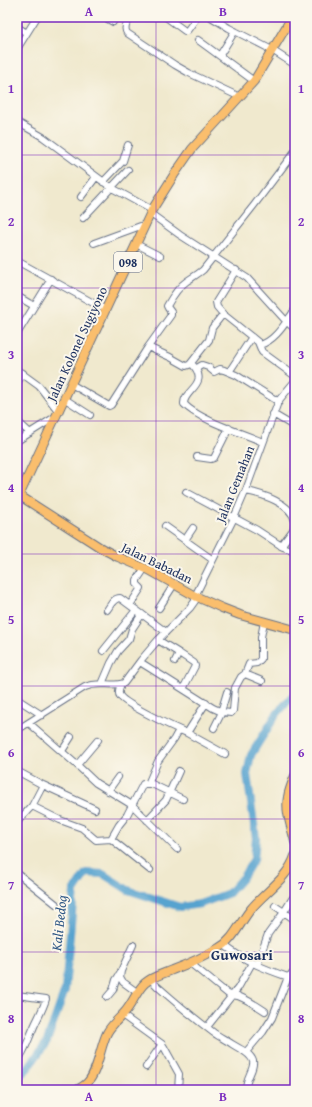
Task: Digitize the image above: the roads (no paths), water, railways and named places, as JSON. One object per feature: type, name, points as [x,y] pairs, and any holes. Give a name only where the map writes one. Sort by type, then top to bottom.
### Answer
[{"type":"main road","name":"098","points":[[272,50],[292,17]]},
{"type":"main road","name":"Jalan Kolonel Sugiyono","points":[[18,497],[151,212],[186,158],[202,138],[254,81],[272,50]]},
{"type":"main road","name":"Jalan Babadan","points":[[18,497],[101,548],[145,568],[195,596],[232,612],[295,630]]},
{"type":"main road","points":[[295,776],[289,793],[287,806],[295,842]]},
{"type":"main road","points":[[77,1090],[84,1086],[91,1078],[107,1034],[112,1025],[132,1002],[143,984],[150,979],[190,963],[224,945],[234,935],[252,908],[282,877],[295,856]]},
{"type":"street","points":[[17,49],[37,17]]},
{"type":"street","points":[[104,17],[113,22]]},
{"type":"street","points":[[132,17],[126,26],[125,31],[127,33],[189,73],[240,97]]},
{"type":"street","points":[[166,17],[185,31],[197,17]]},
{"type":"street","points":[[211,17],[220,19],[235,31],[272,50],[295,65]]},
{"type":"street","points":[[17,27],[27,32]]},
{"type":"street","points":[[220,55],[235,31]]},
{"type":"street","points":[[198,40],[254,81]]},
{"type":"street","points":[[17,122],[42,136],[103,182],[151,212],[180,235],[247,278],[295,329]]},
{"type":"street","points":[[103,182],[123,161],[128,145]]},
{"type":"street","points":[[71,384],[110,406],[171,315],[168,306],[177,290],[203,270],[295,151]]},
{"type":"street","points":[[83,218],[128,170]]},
{"type":"street","points":[[81,197],[96,177]]},
{"type":"street","points":[[94,244],[146,224]]},
{"type":"street","points":[[136,244],[160,256]]},
{"type":"street","points":[[17,261],[106,310]]},
{"type":"street","points":[[236,270],[216,302],[217,307],[223,314],[258,342],[260,350],[263,354],[295,376]]},
{"type":"street","points":[[17,334],[51,279]]},
{"type":"street","points":[[17,296],[34,306]]},
{"type":"street","points":[[260,346],[270,341],[287,322],[295,310]]},
{"type":"street","points":[[148,348],[170,357],[186,366],[191,363],[209,340],[212,328],[223,314]]},
{"type":"street","points":[[229,372],[252,338]]},
{"type":"street","points":[[191,363],[197,368],[198,382],[184,399],[184,405],[198,414],[263,442]]},
{"type":"street","points":[[197,368],[202,365],[208,367],[214,372],[220,369],[229,372],[279,402]]},
{"type":"street","points":[[17,370],[41,387],[57,414],[17,441]]},
{"type":"street","points":[[17,383],[23,374]]},
{"type":"street","name":"Jalan Gemahan","points":[[121,684],[158,640],[190,608],[195,600],[195,596],[246,491],[272,414],[279,402],[295,382]]},
{"type":"street","points":[[64,399],[90,415]]},
{"type":"street","points":[[272,414],[295,427]]},
{"type":"street","points":[[17,421],[30,433]]},
{"type":"street","points":[[197,457],[211,459],[215,458],[229,428]]},
{"type":"street","points":[[246,491],[260,494],[281,504],[294,518],[295,523],[293,530],[281,546]]},
{"type":"street","points":[[186,492],[257,530],[281,546],[295,551]]},
{"type":"street","points":[[165,526],[213,560]]},
{"type":"street","points":[[185,540],[193,528]]},
{"type":"street","points":[[130,605],[141,588],[137,584],[137,580],[145,568]]},
{"type":"street","points":[[159,608],[175,584]]},
{"type":"street","points":[[107,610],[117,598],[130,605],[166,632]]},
{"type":"street","points":[[103,651],[136,610]]},
{"type":"street","points":[[102,684],[110,663],[128,639],[132,629],[142,614]]},
{"type":"street","points":[[140,662],[206,702],[213,708],[222,712],[231,713],[233,711],[235,688],[241,677],[245,674],[249,664],[257,663],[261,659],[261,637],[264,622]]},
{"type":"street","points":[[158,640],[194,663],[195,666],[183,689]]},
{"type":"street","points":[[175,662],[179,653]]},
{"type":"street","points":[[245,674],[262,682]]},
{"type":"street","points":[[17,730],[85,687],[102,684],[121,684],[119,692],[120,696],[133,707],[187,733],[224,754]]},
{"type":"street","points":[[214,728],[222,712],[227,692]]},
{"type":"street","points":[[17,699],[42,715]]},
{"type":"street","points":[[187,733],[206,702]]},
{"type":"street","points":[[29,723],[96,783],[132,805],[177,849]]},
{"type":"street","points":[[148,784],[158,761],[179,730]]},
{"type":"street","points":[[62,751],[71,737]]},
{"type":"street","points":[[77,765],[98,740]]},
{"type":"street","points":[[17,771],[95,809]]},
{"type":"street","points":[[147,820],[163,803],[170,792],[179,771]]},
{"type":"street","points":[[108,791],[118,777]]},
{"type":"street","points":[[111,839],[132,805],[142,785],[148,784],[156,786],[183,799]]},
{"type":"street","points":[[17,822],[32,806],[43,785]]},
{"type":"street","points":[[32,806],[60,820],[82,828],[96,840],[111,839],[150,870]]},
{"type":"street","points":[[17,873],[56,904]]},
{"type":"street","points":[[207,1027],[255,964],[268,934],[292,898]]},
{"type":"street","points":[[275,906],[295,920]]},
{"type":"street","points":[[224,945],[240,957],[288,977]]},
{"type":"street","points":[[107,998],[113,990],[133,946]]},
{"type":"street","points":[[190,963],[231,996],[235,995],[243,998],[265,1011]]},
{"type":"street","points":[[246,1052],[263,1032],[272,1018],[288,977],[295,972]]},
{"type":"street","points":[[120,974],[120,978],[123,982],[138,993]]},
{"type":"street","points":[[150,979],[156,986],[207,1027],[251,1056],[253,1067],[246,1083],[246,1090]]},
{"type":"street","points":[[17,995],[46,999],[25,1049],[17,1061]]},
{"type":"street","points":[[122,1015],[162,1044],[168,1052],[179,1074],[178,1090]]},
{"type":"street","points":[[146,1067],[162,1044]]},
{"type":"waterway","name":"Kali Bedog","points":[[17,1078],[28,1068],[47,1041],[65,990],[74,891],[86,873],[103,874],[128,890],[180,907],[200,904],[229,893],[243,877],[254,859],[256,838],[247,774],[251,755],[276,715],[295,693]]},
{"type":"district","name":"Guwosari","points":[[242,954]]}]
